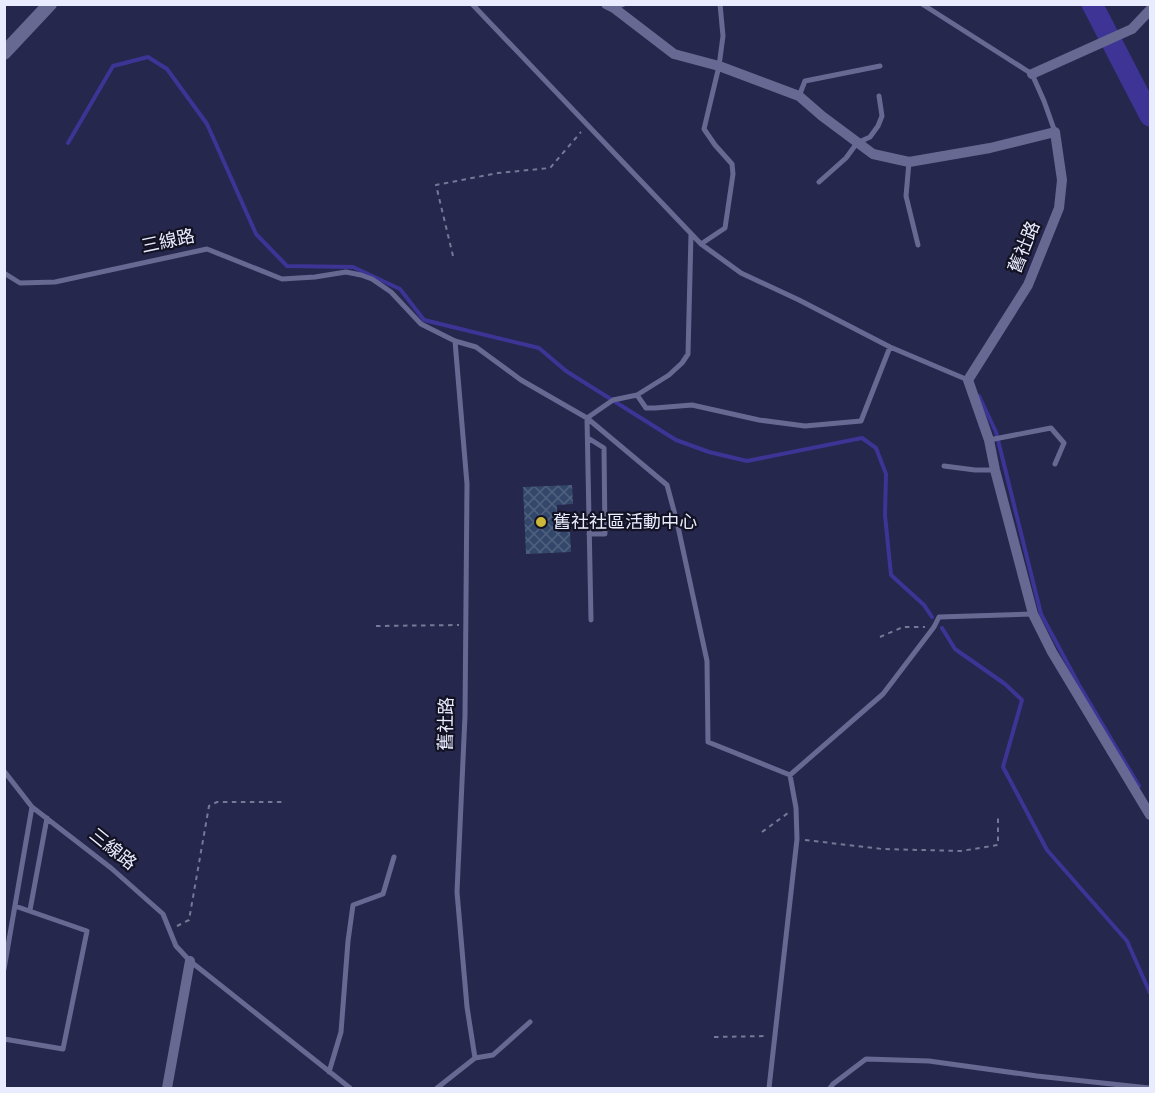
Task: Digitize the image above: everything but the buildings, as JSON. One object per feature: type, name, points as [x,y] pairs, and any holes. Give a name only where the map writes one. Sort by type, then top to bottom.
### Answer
[{"type":"street","points":[[4,53],[50,4]]},
{"type":"street","points":[[615,6],[674,54],[718,66],[799,96],[873,154],[909,162],[990,148],[1055,132]]},
{"type":"street","points":[[1032,74],[1132,29],[1150,10]]},
{"type":"street","name":"舊社路","points":[[968,380],[1028,285],[1059,208],[1062,180],[1055,132]]},
{"type":"street","points":[[968,380],[989,440],[1033,614],[1052,652],[1150,815]]},
{"type":"street","points":[[167,1089],[190,961]]},
{"type":"lane","points":[[472,4],[701,244],[741,273],[890,347],[968,380]]},
{"type":"lane","points":[[701,244],[725,228],[733,174],[732,164],[704,129],[723,36],[720,4]]},
{"type":"lane","points":[[922,4],[1032,74],[1055,132]]},
{"type":"lane","points":[[799,96],[805,81],[880,66]]},
{"type":"lane","points":[[819,182],[846,158],[857,143],[870,137],[878,126],[882,116],[879,96]]},
{"type":"lane","points":[[909,162],[906,196],[918,245]]},
{"type":"lane","points":[[587,418],[613,400],[637,395],[669,375],[688,354],[691,234]]},
{"type":"lane","name":"三線路","points":[[4,273],[20,283],[55,282],[207,249],[282,279],[346,272],[372,279],[392,292],[421,324],[455,341]]},
{"type":"lane","points":[[455,341],[476,347],[521,380],[587,418],[667,485],[707,661],[708,742],[790,775]]},
{"type":"lane","name":"舊社路","points":[[455,341],[467,484],[465,716],[457,892],[467,1007],[475,1058]]},
{"type":"lane","points":[[637,395],[646,408],[692,405],[759,420],[805,426],[861,421],[890,347]]},
{"type":"lane","points":[[587,418],[591,620]]},
{"type":"lane","points":[[989,440],[1051,428],[1064,443],[1055,464]]},
{"type":"lane","points":[[588,438],[604,448],[605,534],[589,534]]},
{"type":"lane","points":[[944,466],[995,470]]},
{"type":"lane","points":[[790,775],[883,694],[934,627],[939,617],[1033,614]]},
{"type":"lane","name":"三線路","points":[[4,771],[32,807],[111,868],[163,914],[176,946],[190,961],[350,1089]]},
{"type":"lane","points":[[769,1089],[797,839],[790,775]]},
{"type":"lane","points":[[4,969],[32,807]]},
{"type":"lane","points":[[30,910],[46,818]]},
{"type":"lane","points":[[329,1072],[341,1032],[353,905],[383,894],[394,857]]},
{"type":"lane","points":[[4,1039],[63,1049],[87,931],[15,906]]},
{"type":"lane","points":[[437,1089],[475,1058],[492,1055],[530,1022]]},
{"type":"lane","points":[[830,1089],[833,1084],[866,1059],[929,1061],[1149,1089]]},
{"type":"path","points":[[453,256],[436,185],[498,172],[550,168],[587,125]]},
{"type":"path","points":[[376,626],[465,625]]},
{"type":"path","points":[[880,637],[903,627],[934,627]]},
{"type":"path","points":[[169,930],[189,920],[208,806],[217,802],[285,802]]},
{"type":"path","points":[[762,832],[795,808]]},
{"type":"path","points":[[797,839],[882,849],[961,851],[998,844],[998,816]]},
{"type":"path","points":[[714,1037],[775,1036]]},
{"type":"waterway","points":[[1092,4],[1150,116]]},
{"type":"waterway","points":[[68,143],[113,66],[148,57],[167,69],[207,124],[256,234],[287,266],[353,267],[400,289],[424,320],[539,348],[566,371],[676,440],[709,452],[747,461],[862,438],[876,448],[886,474],[885,515],[891,575],[924,605],[932,617]]},
{"type":"waterway","points":[[979,396],[996,432],[1041,614],[1079,685],[1139,786]]},
{"type":"waterway","points":[[942,628],[955,649],[1005,684],[1022,700],[1003,767],[1047,850],[1127,941],[1150,993]]},
{"type":"place","name":"舊社社區活動中心","points":[[541,522]]}]
